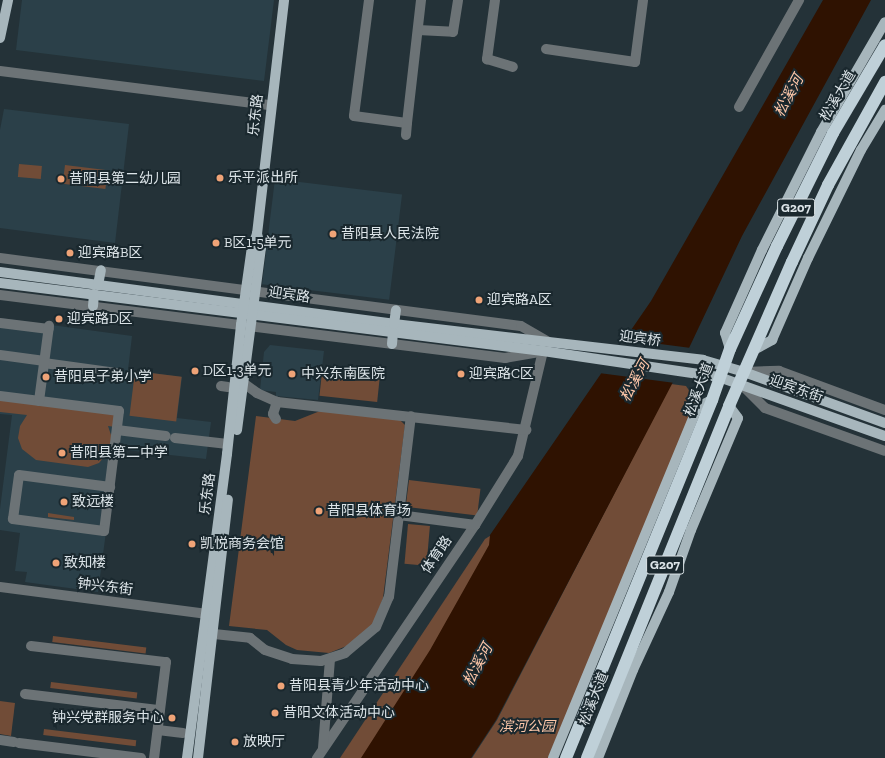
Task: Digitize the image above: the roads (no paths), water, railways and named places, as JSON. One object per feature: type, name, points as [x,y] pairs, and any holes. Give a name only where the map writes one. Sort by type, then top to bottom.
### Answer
[{"type":"highway","name":"松溪大道","points":[[566,758],[712,400],[719,377],[730,350],[777,246],[830,140],[885,46]]},
{"type":"highway","name":"松溪大道","points":[[587,758],[729,406],[828,185],[885,82]]},
{"type":"main road","points":[[0,38],[8,0]]},
{"type":"main road","name":"乐东路","points":[[187,758],[228,444],[245,326],[252,291],[252,247],[257,234],[284,0]]},
{"type":"main road","points":[[730,350],[725,333],[762,250],[821,132],[885,22]]},
{"type":"main road","points":[[754,350],[772,340],[808,258],[861,150],[885,110]]},
{"type":"main road","points":[[93,306],[101,270]]},
{"type":"main road","name":"迎宾路","points":[[0,272],[96,290],[247,314],[574,345]]},
{"type":"main road","name":"迎宾路","points":[[0,283],[249,304],[568,355]]},
{"type":"main road","points":[[392,344],[396,310]]},
{"type":"main road","name":"乐东路","points":[[198,758],[214,634],[242,382],[245,326]]},
{"type":"main road","name":"迎宾桥","points":[[574,345],[704,360]]},
{"type":"main road","name":"迎宾桥","points":[[568,355],[696,373]]},
{"type":"main road","name":"迎宾东街","points":[[704,360],[724,365],[742,377],[885,436]]},
{"type":"main road","name":"迎宾东街","points":[[696,373],[719,377],[742,377],[885,423]]},
{"type":"main road","points":[[553,758],[698,406],[712,400]]},
{"type":"main road","points":[[598,758],[633,670],[669,592],[691,530],[738,418],[729,406]]},
{"type":"street","points":[[369,0],[354,116],[407,123]]},
{"type":"street","points":[[406,135],[421,0]]},
{"type":"street","points":[[418,30],[453,32],[458,0]]},
{"type":"street","points":[[495,0],[487,59],[513,67]]},
{"type":"street","points":[[546,49],[635,62],[643,0]]},
{"type":"street","points":[[739,107],[799,0]]},
{"type":"street","points":[[0,72],[271,105]]},
{"type":"street","points":[[0,258],[521,326],[549,342]]},
{"type":"street","points":[[0,295],[506,358],[543,351]]},
{"type":"street","points":[[0,323],[49,327],[39,401]]},
{"type":"street","name":"体育路","points":[[320,754],[475,525],[518,456],[526,430],[543,351]]},
{"type":"street","points":[[0,355],[116,373]]},
{"type":"street","points":[[885,410],[779,371],[742,377],[765,408],[885,451]]},
{"type":"street","points":[[242,382],[257,393],[277,402],[526,430]]},
{"type":"street","points":[[0,396],[119,412],[110,486],[104,531],[13,519],[19,475],[110,486]]},
{"type":"street","points":[[276,419],[273,414],[277,402]]},
{"type":"street","points":[[214,634],[250,633],[265,650],[292,659],[330,660],[345,653],[376,627],[389,597],[411,416]]},
{"type":"street","points":[[117,430],[228,444]]},
{"type":"street","points":[[399,515],[475,525]]},
{"type":"street","name":"钟兴东街","points":[[0,587],[207,614]]},
{"type":"street","points":[[31,646],[166,662],[154,758]]},
{"type":"street","points":[[320,754],[330,660]]},
{"type":"street","points":[[25,694],[160,710]]},
{"type":"street","points":[[158,730],[183,733]]},
{"type":"street","points":[[0,740],[141,758]]},
{"type":"water","name":"松溪河","points":[[823,0],[871,0],[742,236],[672,384],[496,720],[471,758],[361,758],[430,650],[489,545],[490,535],[651,301]]},
{"type":"place","name":"乐平派出所","points":[[220,178]]},
{"type":"place","name":"昔阳县第二幼儿园","points":[[61,179]]},
{"type":"place","name":"昔阳县人民法院","points":[[333,234]]},
{"type":"place","name":"B区1-5单元","points":[[216,243]]},
{"type":"place","name":"迎宾路B区","points":[[70,253]]},
{"type":"place","name":"迎宾路A区","points":[[479,300]]},
{"type":"place","name":"迎宾路D区","points":[[59,319]]},
{"type":"place","name":"D区1-3单元","points":[[195,371]]},
{"type":"place","name":"中兴东南医院","points":[[292,374]]},
{"type":"place","name":"迎宾路C区","points":[[461,374]]},
{"type":"place","name":"昔阳县子弟小学","points":[[46,377]]},
{"type":"place","name":"昔阳县第二中学","points":[[62,453]]},
{"type":"place","name":"致远楼","points":[[64,502]]},
{"type":"place","name":"昔阳县体育场","points":[[319,511]]},
{"type":"place","name":"凯悦商务会馆","points":[[192,544]]},
{"type":"place","name":"致知楼","points":[[56,563]]},
{"type":"place","name":"昔阳县青少年活动中心","points":[[281,686]]},
{"type":"place","name":"昔阳文体活动中心","points":[[275,713]]},
{"type":"place","name":"钟兴党群服务中心","points":[[172,718]]},
{"type":"place","name":"放映厅","points":[[235,742]]},
{"type":"park label","name":"滨河公园","points":[[527,727]]}]
